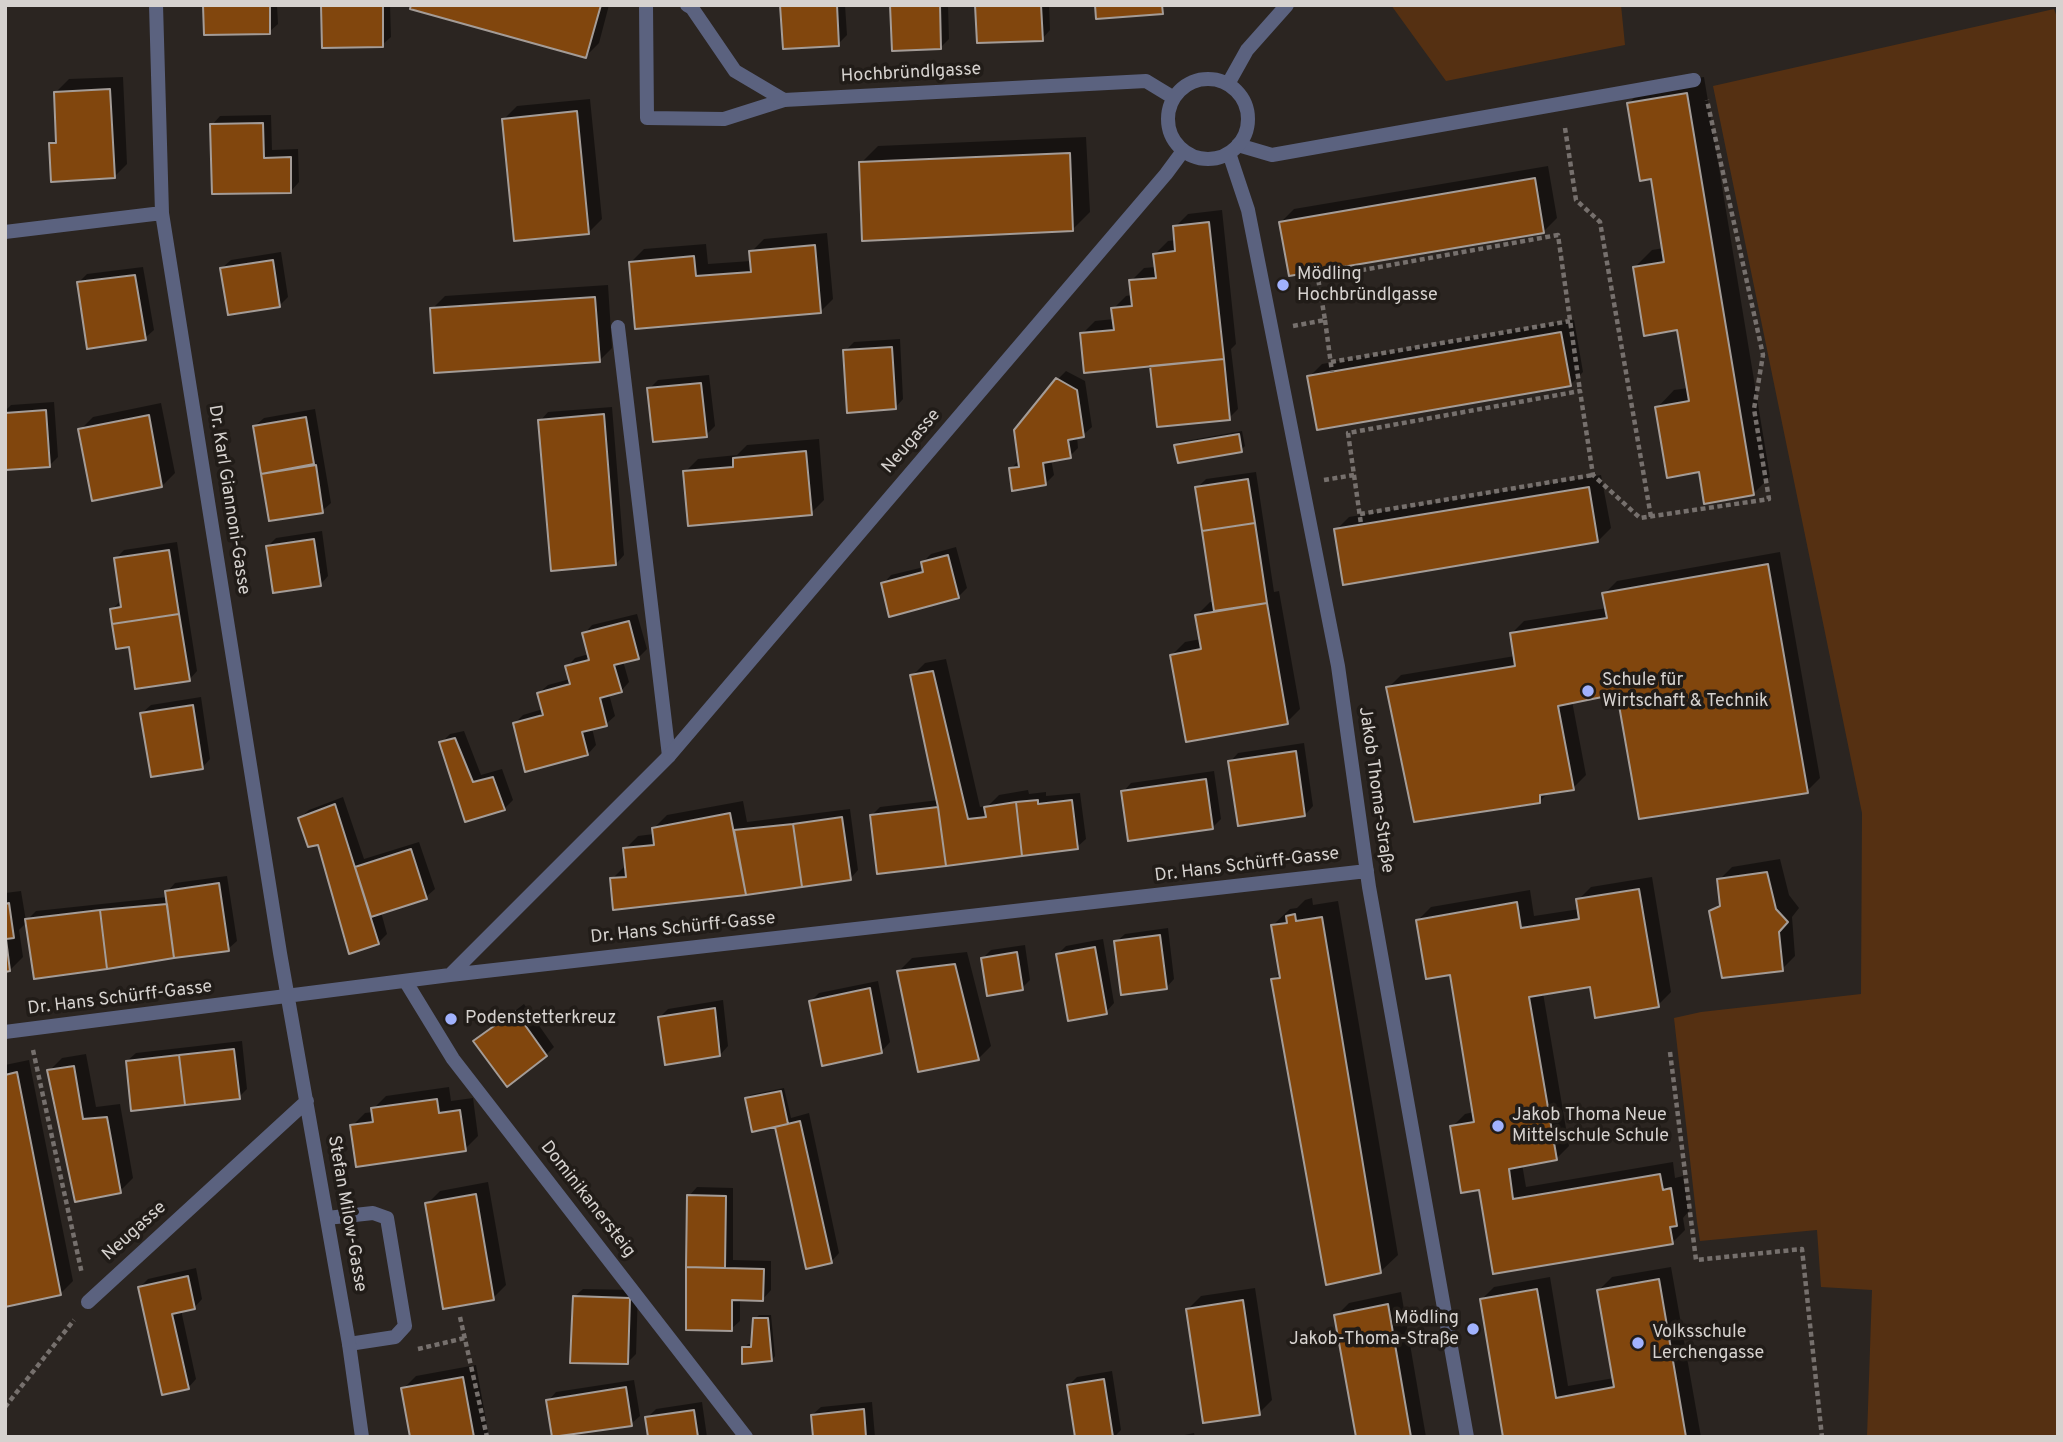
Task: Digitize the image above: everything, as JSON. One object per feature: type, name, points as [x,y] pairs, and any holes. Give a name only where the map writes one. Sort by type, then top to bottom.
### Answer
[{"type":"street","name":"Dr. Karl Giannoni-Gasse","points":[[156,5],[163,214],[289,997]]},
{"type":"street","name":"Hochbründlgasse","points":[[646,5],[647,118],[724,119],[784,100],[1146,81],[1174,98]]},
{"type":"street","points":[[688,5],[735,71],[784,100]]},
{"type":"street","points":[[1228,84],[1247,50],[1280,7]]},
{"type":"street","points":[[1204,79],[1228,84],[1243,101],[1247,112],[1245,135],[1234,149],[1218,158],[1206,159],[1183,151],[1175,143],[1167,120],[1174,98],[1192,82],[1204,79]]},
{"type":"street","points":[[1234,149],[1272,155],[1694,80]]},
{"type":"street","name":"Jakob Thoma-Straße","points":[[1234,149],[1338,666],[1367,871],[1467,1437]]},
{"type":"street","name":"Neugasse","points":[[450,975],[669,756],[1183,151]]},
{"type":"street","points":[[5,232],[163,214]]},
{"type":"street","points":[[618,327],[669,756]]},
{"type":"street","name":"Dr. Hans Schürff-Gasse","points":[[5,1032],[450,975],[1367,871]]},
{"type":"street","name":"Dominikanersteig","points":[[406,982],[453,1059],[746,1437]]},
{"type":"street","name":"Stefan Milow-Gasse","points":[[289,997],[349,1344],[362,1437]]},
{"type":"street","name":"Neugasse","points":[[88,1302],[307,1101]]},
{"type":"street","points":[[327,1218],[373,1213],[387,1218],[405,1326],[395,1337],[349,1344]]},
{"type":"path","points":[[1332,372],[1318,278],[1558,235],[1593,475],[1640,518],[1769,499],[1754,409],[1763,355],[1708,101],[1694,80]]},
{"type":"path","points":[[1561,104],[1576,200],[1600,222],[1651,517]]},
{"type":"path","points":[[1272,330],[1325,320]]},
{"type":"path","points":[[1331,362],[1570,321]]},
{"type":"path","points":[[1361,524],[1348,433],[1580,391]]},
{"type":"path","points":[[1302,483],[1354,475]]},
{"type":"path","points":[[1360,514],[1593,475]]},
{"type":"path","points":[[5,1407],[88,1302],[29,1030]]},
{"type":"path","points":[[1670,1052],[1696,1260],[1802,1249],[1822,1437]]},
{"type":"path","points":[[460,1317],[487,1437]]},
{"type":"shaded area","points":[[1391,5],[1621,5],[1625,45],[1446,81]]},
{"type":"shaded area","points":[[2054,9],[2058,20],[2058,1437],[1867,1437],[1872,1290],[1821,1287],[1817,1230],[1700,1241],[1697,1222],[1674,1018],[1701,1012],[1861,994],[1862,813],[1713,86]]},
{"type":"building","points":[[203,5],[270,5],[270,34],[204,35]]},
{"type":"building","points":[[321,5],[383,5],[383,47],[322,48]]},
{"type":"building","points":[[411,5],[601,5],[586,58],[410,9]]},
{"type":"building","points":[[780,5],[837,5],[839,46],[783,49]]},
{"type":"building","points":[[890,5],[940,5],[941,49],[892,51]]},
{"type":"building","points":[[975,5],[1041,5],[1043,41],[977,43]]},
{"type":"building","points":[[1095,5],[1162,5],[1163,14],[1096,19]]},
{"type":"building","points":[[110,89],[115,178],[51,182],[49,143],[56,143],[54,92]]},
{"type":"building","points":[[1687,93],[1754,495],[1704,504],[1699,472],[1667,478],[1655,407],[1689,401],[1677,330],[1644,336],[1633,267],[1664,262],[1651,179],[1640,181],[1627,103]]},
{"type":"building","points":[[577,111],[589,234],[514,241],[502,119]]},
{"type":"building","points":[[263,123],[264,158],[291,157],[291,193],[212,194],[210,124]]},
{"type":"building","points":[[1070,153],[1073,231],[862,241],[859,162]]},
{"type":"building","points":[[1535,178],[1544,233],[1289,276],[1279,222]]},
{"type":"building","points":[[1209,222],[1224,359],[1084,373],[1080,333],[1114,330],[1111,308],[1132,306],[1129,280],[1156,278],[1153,254],[1175,251],[1173,226]]},
{"type":"building","points":[[815,245],[821,313],[635,329],[629,262],[694,256],[696,276],[751,272],[749,251]]},
{"type":"building","points":[[273,260],[280,307],[228,315],[220,268]]},
{"type":"building","points":[[135,275],[146,340],[87,349],[77,282]]},
{"type":"building","points":[[595,297],[600,362],[434,373],[430,308]]},
{"type":"building","points":[[1561,332],[1571,386],[1317,430],[1307,376]]},
{"type":"building","points":[[892,347],[896,409],[847,413],[843,350]]},
{"type":"building","points":[[1224,359],[1230,420],[1157,427],[1150,366]]},
{"type":"building","points":[[1056,378],[1077,390],[1084,437],[1068,440],[1071,458],[1043,463],[1046,485],[1012,491],[1009,468],[1019,467],[1014,430]]},
{"type":"building","points":[[701,383],[707,437],[653,442],[647,388]]},
{"type":"building","points":[[46,410],[50,467],[5,470],[5,413]]},
{"type":"building","points":[[604,414],[616,565],[551,571],[538,420]]},
{"type":"building","points":[[149,415],[162,487],[92,501],[78,429]]},
{"type":"building","points":[[306,417],[314,464],[261,474],[253,426]]},
{"type":"building","points":[[1239,434],[1242,452],[1178,463],[1174,445]]},
{"type":"building","points":[[806,451],[812,515],[688,526],[683,471],[733,467],[733,458]]},
{"type":"building","points":[[316,465],[323,513],[269,521],[261,474]]},
{"type":"building","points":[[1248,479],[1255,523],[1202,531],[1195,487]]},
{"type":"building","points":[[1589,487],[1598,542],[1343,585],[1334,529]]},
{"type":"building","points":[[1255,523],[1267,603],[1214,611],[1202,531]]},
{"type":"building","points":[[314,539],[321,586],[273,593],[266,546]]},
{"type":"building","points":[[169,550],[179,614],[112,624],[110,609],[121,607],[114,558]]},
{"type":"building","points":[[948,555],[959,598],[889,617],[881,583],[923,572],[921,562]]},
{"type":"building","name":"Schule für Wirtschaft & Technik","points":[[1768,564],[1808,793],[1639,819],[1617,694],[1558,706],[1574,790],[1540,795],[1540,803],[1414,822],[1386,687],[1515,666],[1510,633],[1607,618],[1602,593]]},
{"type":"building","points":[[1267,603],[1288,724],[1186,742],[1170,655],[1201,649],[1195,615]]},
{"type":"building","points":[[179,614],[190,681],[135,689],[129,647],[116,649],[112,624]]},
{"type":"building","points":[[629,621],[639,659],[614,665],[622,692],[600,698],[607,726],[582,732],[588,755],[525,772],[513,723],[543,715],[537,693],[570,684],[565,666],[589,660],[582,633]]},
{"type":"building","points":[[933,671],[968,819],[986,817],[984,807],[1016,802],[1022,856],[946,866],[938,807],[910,675]]},
{"type":"building","points":[[193,705],[203,769],[151,777],[140,713]]},
{"type":"building","points":[[455,738],[473,782],[493,777],[505,810],[465,822],[439,742]]},
{"type":"building","points":[[1296,751],[1305,816],[1238,826],[1228,761]]},
{"type":"building","points":[[1206,779],[1213,829],[1128,841],[1121,791]]},
{"type":"building","points":[[1038,800],[1038,804],[1072,800],[1078,849],[1022,856],[1016,802]]},
{"type":"building","points":[[335,804],[379,944],[349,954],[318,845],[308,847],[298,818]]},
{"type":"building","points":[[938,807],[946,866],[877,874],[870,815]]},
{"type":"building","points":[[730,813],[746,895],[613,910],[610,878],[626,877],[623,848],[654,845],[652,828]]},
{"type":"building","points":[[842,817],[851,880],[802,887],[793,824]]},
{"type":"building","points":[[793,824],[802,887],[746,895],[734,830]]},
{"type":"building","points":[[411,849],[427,899],[371,917],[355,867]]},
{"type":"building","points":[[1767,872],[1776,909],[1788,922],[1779,932],[1783,971],[1722,978],[1709,911],[1720,906],[1717,879]]},
{"type":"building","points":[[219,883],[229,951],[174,958],[165,891]]},
{"type":"building","points":[[1639,889],[1659,1007],[1595,1018],[1590,987],[1529,997],[1557,1160],[1509,1169],[1513,1199],[1660,1174],[1663,1190],[1671,1188],[1677,1226],[1670,1227],[1673,1244],[1493,1274],[1479,1190],[1461,1193],[1450,1126],[1474,1122],[1450,975],[1426,979],[1416,920],[1517,902],[1521,928],[1579,919],[1576,899]]},
{"type":"building","points":[[9,903],[14,938],[6,939],[10,971],[5,972],[5,904]]},
{"type":"building","points":[[167,904],[174,958],[107,969],[100,910]]},
{"type":"building","points":[[100,910],[107,969],[34,979],[25,919]]},
{"type":"building","points":[[1295,914],[1296,921],[1322,917],[1381,1273],[1326,1285],[1271,979],[1280,978],[1271,925],[1287,923],[1286,916]]},
{"type":"building","points":[[1160,935],[1167,989],[1121,995],[1114,941]]},
{"type":"building","points":[[1095,947],[1107,1014],[1068,1021],[1056,954]]},
{"type":"building","points":[[1017,952],[1023,990],[987,996],[981,958]]},
{"type":"building","points":[[955,964],[979,1060],[918,1072],[897,971]]},
{"type":"building","points":[[870,988],[882,1053],[822,1066],[809,1001]]},
{"type":"building","points":[[715,1008],[720,1056],[665,1065],[658,1017]]},
{"type":"building","points":[[515,1011],[547,1056],[507,1087],[473,1041]]},
{"type":"building","points":[[234,1049],[240,1099],[185,1105],[179,1055]]},
{"type":"building","points":[[179,1055],[185,1105],[131,1111],[126,1061]]},
{"type":"building","points":[[74,1066],[83,1119],[107,1117],[121,1193],[75,1202],[47,1070]]},
{"type":"building","points":[[17,1072],[61,1295],[5,1307],[5,1075]]},
{"type":"building","points":[[781,1091],[788,1124],[752,1132],[745,1098]]},
{"type":"building","points":[[437,1099],[439,1113],[460,1110],[466,1151],[356,1167],[350,1125],[373,1122],[371,1108]]},
{"type":"building","points":[[800,1121],[832,1263],[806,1269],[775,1127]]},
{"type":"building","points":[[476,1194],[494,1300],[443,1309],[425,1203]]},
{"type":"building","points":[[687,1195],[726,1196],[725,1268],[686,1267]]},
{"type":"building","points":[[686,1267],[764,1269],[763,1301],[732,1300],[732,1331],[686,1330]]},
{"type":"building","points":[[188,1276],[195,1309],[172,1314],[189,1389],[162,1395],[138,1287]]},
{"type":"building","name":"Volksschule Lerchengasse","points":[[1659,1279],[1686,1437],[1503,1437],[1480,1299],[1537,1289],[1556,1398],[1614,1387],[1597,1290]]},
{"type":"building","points":[[573,1296],[630,1298],[628,1364],[570,1363]]},
{"type":"building","points":[[1243,1300],[1260,1415],[1203,1423],[1186,1309]]},
{"type":"building","points":[[1388,1304],[1411,1437],[1356,1437],[1334,1315]]},
{"type":"building","points":[[753,1318],[768,1318],[772,1361],[742,1364],[742,1347],[751,1347]]},
{"type":"building","points":[[463,1377],[474,1437],[410,1437],[401,1388]]},
{"type":"building","points":[[1104,1379],[1113,1437],[1075,1437],[1067,1385]]},
{"type":"building","points":[[626,1387],[632,1426],[552,1437],[546,1400]]},
{"type":"building","points":[[864,1409],[866,1437],[813,1437],[811,1415]]},
{"type":"building","points":[[694,1410],[698,1437],[648,1437],[645,1417]]},
{"type":"place","name":"Mödling Hochbründlgasse","points":[[1283,285]]},
{"type":"place","name":"Schule für Wirtschaft & Technik","points":[[1588,691]]},
{"type":"place","name":"Podenstetterkreuz","points":[[451,1019]]},
{"type":"place","name":"Jakob Thoma Neue Mittelschule Schule","points":[[1498,1126]]},
{"type":"place","name":"Mödling Jakob-Thoma-Straße","points":[[1473,1329]]},
{"type":"place","name":"Volksschule Lerchengasse","points":[[1638,1343]]}]
